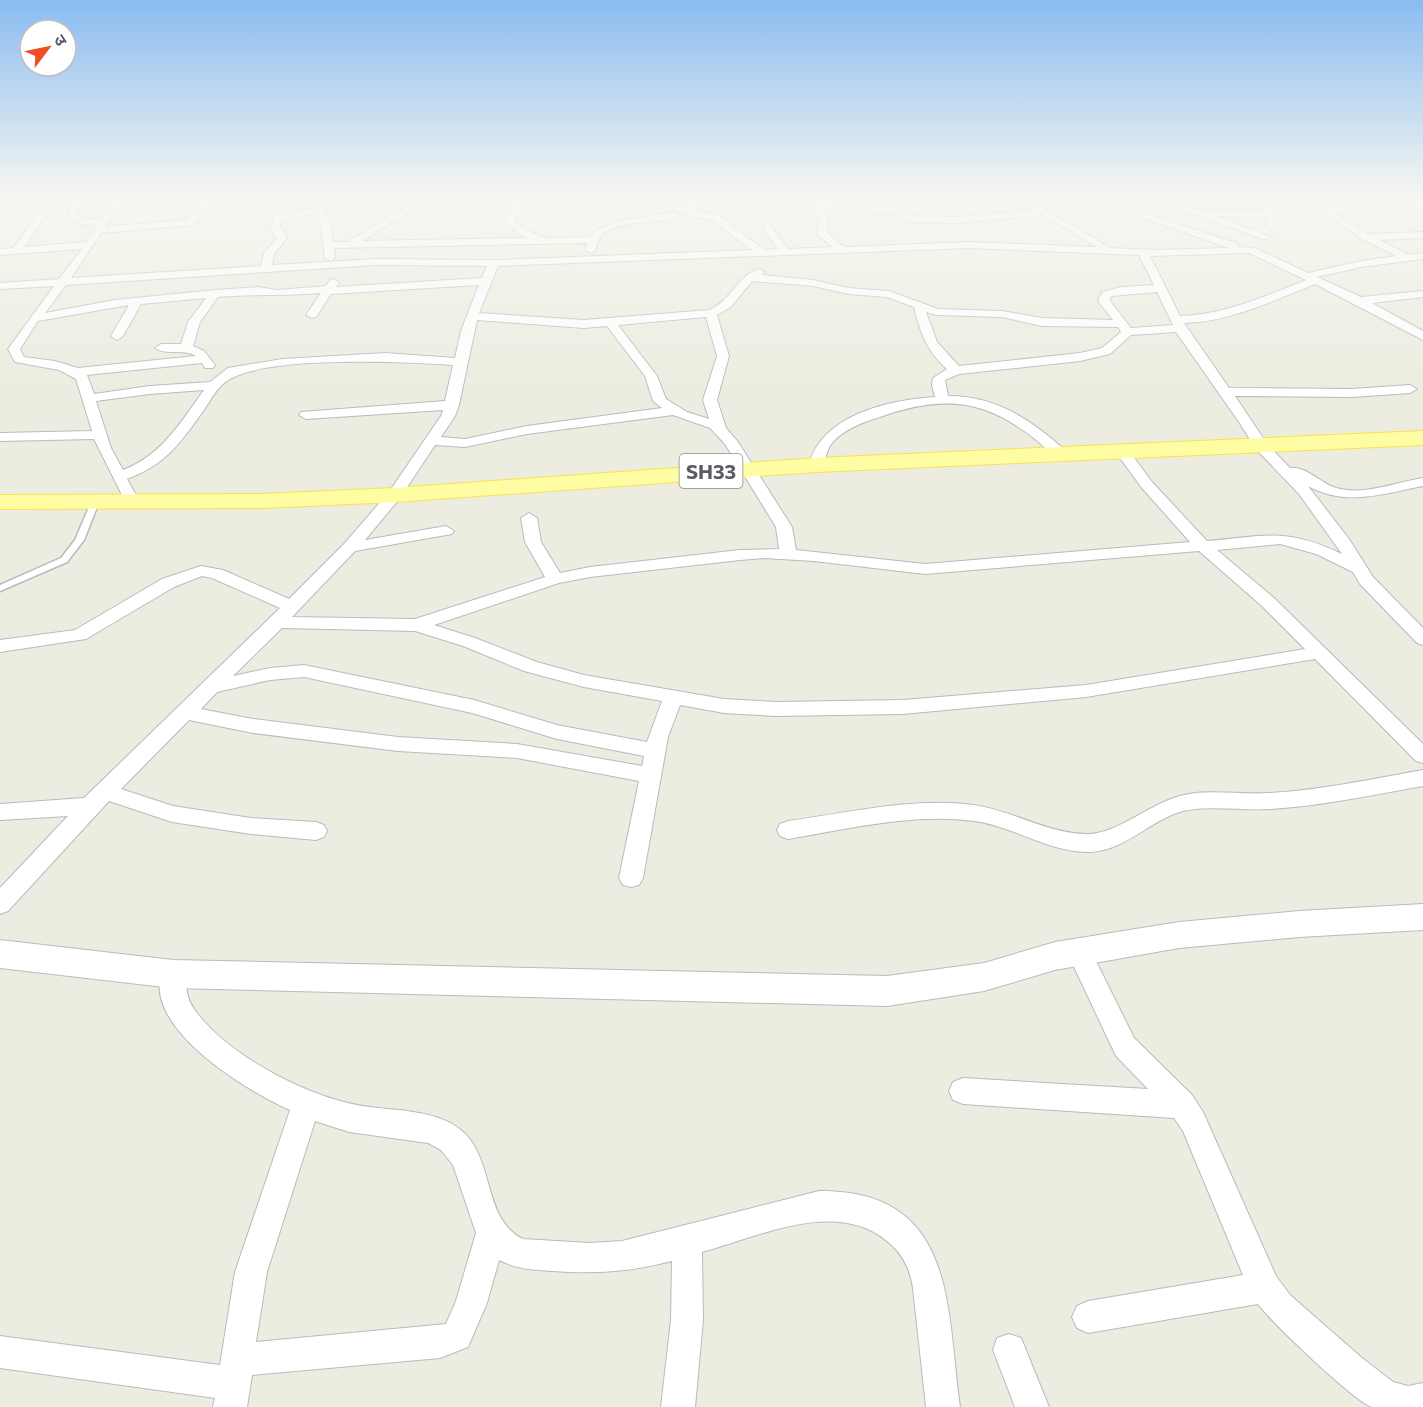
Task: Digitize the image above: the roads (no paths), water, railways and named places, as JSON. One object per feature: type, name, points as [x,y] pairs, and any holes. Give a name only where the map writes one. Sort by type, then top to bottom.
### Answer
[{"type":"main road","name":"SH33","points":[[0,502],[262,501],[395,495],[816,465],[1122,451],[1268,453],[1423,438]]},
{"type":"street","points":[[77,262],[14,349],[17,356],[25,362],[78,372],[207,359]]},
{"type":"street","points":[[267,268],[268,262]]},
{"type":"street","points":[[0,286],[343,263],[395,262]]},
{"type":"street","points":[[444,262],[539,262]]},
{"type":"street","points":[[472,316],[564,324],[611,323],[711,313],[718,311],[728,303],[748,277],[779,266],[775,262]]},
{"type":"street","points":[[1148,262],[1188,343],[1268,453],[1309,497],[1358,568],[1423,639]]},
{"type":"street","points":[[1275,262],[1360,301],[1423,336]]},
{"type":"street","points":[[748,277],[813,283],[849,291],[889,294],[937,312],[1002,314],[1042,322],[1124,328],[1178,324],[1227,314],[1312,278],[1390,262]]},
{"type":"street","points":[[312,315],[329,290],[343,263]]},
{"type":"street","points":[[0,904],[97,798],[292,607],[350,547],[395,495],[448,416],[472,316],[494,263]]},
{"type":"street","points":[[52,270],[73,268]]},
{"type":"street","points":[[115,303],[131,277]]},
{"type":"street","points":[[35,318],[115,303],[215,293],[258,290],[277,293],[485,281]]},
{"type":"street","points":[[1124,328],[1104,302],[1106,294],[1121,290],[1162,288]]},
{"type":"street","points":[[186,346],[194,322],[215,293]]},
{"type":"street","points":[[1360,301],[1422,294]]},
{"type":"street","points":[[117,336],[137,301]]},
{"type":"street","points":[[919,306],[931,345],[943,360],[956,370]]},
{"type":"street","points":[[182,310],[206,308]]},
{"type":"street","points":[[129,314],[149,313]]},
{"type":"street","points":[[711,313],[723,356],[710,400],[719,429]]},
{"type":"street","points":[[611,323],[651,376],[660,401],[674,411],[719,429],[731,441],[746,469],[784,527],[788,554]]},
{"type":"street","points":[[943,400],[938,385],[939,378],[956,370],[1042,363],[1096,354],[1112,348],[1124,328]]},
{"type":"street","points":[[161,348],[193,347],[207,359],[211,368],[223,375]]},
{"type":"street","points":[[3,358],[17,356]]},
{"type":"street","points":[[119,477],[145,467],[160,456],[223,375],[252,367],[347,358],[385,357],[461,362]]},
{"type":"street","points":[[78,372],[90,398],[104,448],[132,502]]},
{"type":"street","points":[[90,398],[150,390],[213,386]]},
{"type":"street","points":[[1224,392],[1352,393],[1410,389]]},
{"type":"street","points":[[816,465],[821,448],[838,429],[872,416],[943,400],[976,403],[1015,417],[1034,429],[1061,454]]},
{"type":"street","points":[[306,415],[452,405]]},
{"type":"street","points":[[432,441],[465,443],[535,429],[674,411]]},
{"type":"street","points":[[0,437],[100,435]]},
{"type":"street","points":[[1122,451],[1147,485],[1203,546],[1268,602],[1423,756]]},
{"type":"street","points":[[1268,453],[1318,485],[1340,494],[1370,492],[1423,482]]},
{"type":"street","points":[[529,518],[533,543],[555,579]]},
{"type":"street","points":[[350,547],[446,531]]},
{"type":"street","points":[[416,625],[555,579],[590,572],[764,553],[925,569],[1203,546],[1256,538],[1292,539],[1315,547],[1358,568]]},
{"type":"street","points":[[0,646],[80,635],[168,583],[201,571],[217,574],[292,607]]},
{"type":"street","points":[[277,622],[416,625],[469,642],[531,667],[584,681],[724,706],[776,710],[903,707],[1086,691],[1318,653]]},
{"type":"street","points":[[208,688],[270,674],[304,671],[484,710],[557,732],[655,751]]},
{"type":"street","points":[[631,878],[655,751],[673,698]]},
{"type":"street","points":[[183,712],[253,726],[398,744],[517,751],[650,775]]},
{"type":"street","points":[[788,830],[895,815],[934,812],[971,813],[996,817],[1062,840],[1090,843],[1111,837],[1161,809],[1185,802],[1270,801],[1322,796],[1423,778]]},
{"type":"street","points":[[0,812],[97,798],[172,814],[251,826],[316,831]]},
{"type":"street","points":[[0,954],[173,974],[887,991],[984,977],[1055,956],[1179,934],[1423,917]]},
{"type":"street","points":[[1079,952],[1125,1047],[1182,1105],[1193,1122],[1265,1287],[1280,1306],[1350,1370],[1384,1396],[1414,1403]]},
{"type":"street","points":[[173,974],[172,989],[175,1002],[188,1023],[232,1063],[306,1104],[339,1116],[433,1131],[448,1138],[461,1149],[471,1167],[482,1212],[491,1233],[503,1246],[520,1254],[591,1258],[629,1256],[820,1206],[870,1212],[887,1220],[902,1231],[912,1244],[921,1259],[929,1282],[943,1407]]},
{"type":"street","points":[[963,1091],[1182,1105]]},
{"type":"street","points":[[234,1384],[251,1272],[306,1104]]},
{"type":"street","points":[[0,1352],[234,1384],[440,1342],[457,1336],[466,1320],[491,1233]]},
{"type":"street","points":[[678,1407],[687,1320],[687,1240]]},
{"type":"street","points":[[1088,1317],[1265,1287]]},
{"type":"street","points":[[1009,1350],[1032,1407]]},
{"type":"lane","points":[[0,588],[64,560],[83,534],[94,502]]}]
